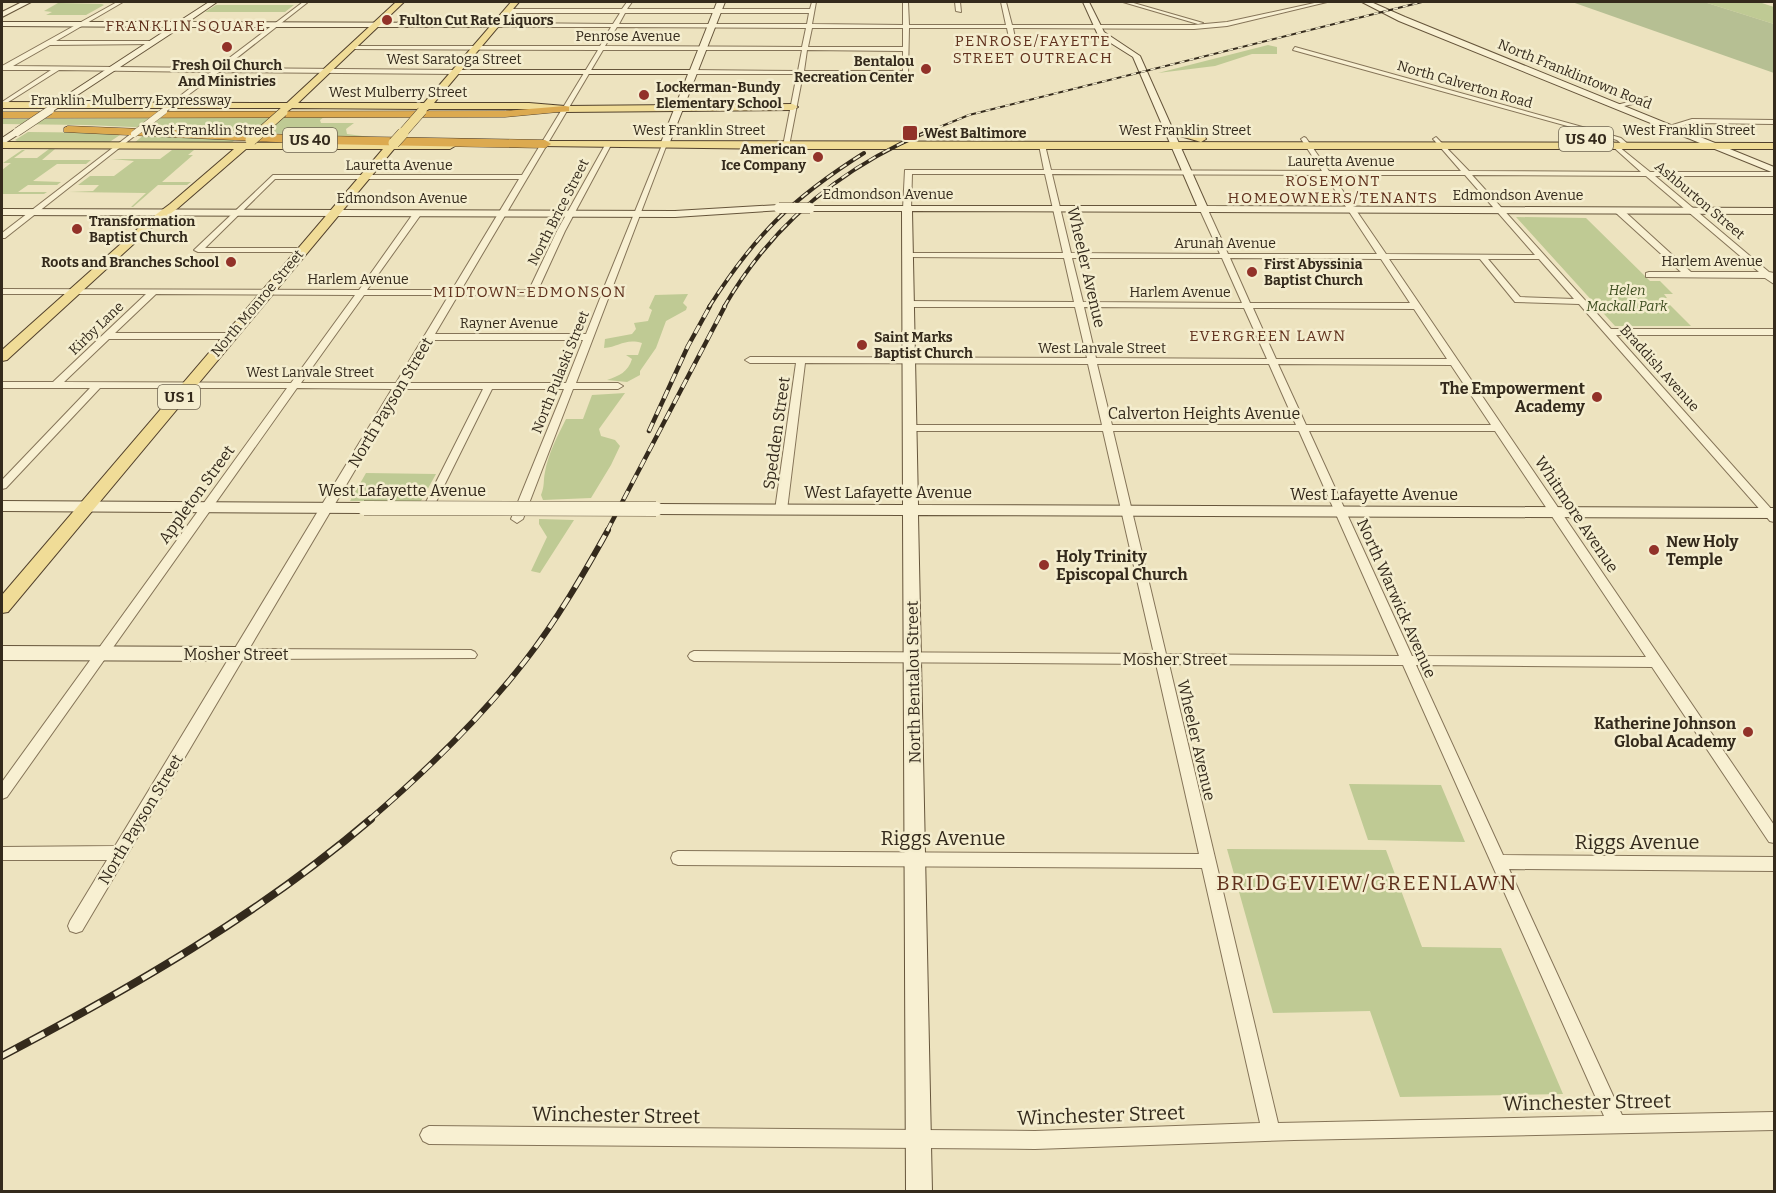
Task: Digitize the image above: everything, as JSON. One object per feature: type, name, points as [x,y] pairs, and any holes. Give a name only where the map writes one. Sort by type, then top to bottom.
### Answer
[{"type":"highway","name":"Franklin-Mulberry Expressway","points":[[2,115],[163,111],[261,115],[505,114],[565,109]]},
{"type":"highway","points":[[163,111],[239,133],[272,136],[544,145]]},
{"type":"highway","name":"Franklin-Mulberry Expressway","points":[[2,128],[320,140],[544,145]]},
{"type":"main road","points":[[2,370],[81,291],[165,213],[285,109],[400,2]]},
{"type":"main road","name":"North Monroe Street","points":[[2,607],[302,250],[515,2]]},
{"type":"main road","name":"West Mulberry Street","points":[[2,104],[163,111],[529,106],[565,109],[679,106],[793,107]]},
{"type":"main road","points":[[1167,129],[1203,139]]},
{"type":"main road","name":"West Franklin Street","points":[[1093,139],[1174,142],[1617,142],[1774,146]]},
{"type":"main road","name":"West Franklin Street","points":[[2,143],[119,145],[246,142],[786,146],[1104,145],[1203,139],[1306,142]]},
{"type":"main road","name":"West Franklin Street","points":[[1617,142],[1699,139],[1774,140]]},
{"type":"main road","points":[[2,357],[161,225],[179,213]]},
{"type":"street","points":[[2,15],[27,2]]},
{"type":"street","points":[[3,69],[120,2]]},
{"type":"street","points":[[2,143],[213,2]]},
{"type":"street","points":[[2,236],[306,2]]},
{"type":"street","name":"North Payson Street","points":[[76,926],[629,2]]},
{"type":"street","name":"North Pulaski Street","points":[[519,514],[721,2]]},
{"type":"street","points":[[786,146],[814,2]]},
{"type":"street","points":[[906,2],[906,49]]},
{"type":"street","points":[[957,2],[959,12]]},
{"type":"street","points":[[1004,2],[1012,38]]},
{"type":"street","name":"North Warwick Avenue","points":[[1086,2],[1097,27],[1104,36],[1136,56],[1617,1124]]},
{"type":"street","points":[[1126,2],[1212,26]]},
{"type":"street","points":[[2,24],[1212,26],[1324,2]]},
{"type":"street","name":"North Franklintown Road","points":[[1365,2],[1773,170]]},
{"type":"street","points":[[507,11],[812,11]]},
{"type":"street","points":[[49,43],[151,43]]},
{"type":"street","name":"Penrose Avenue","points":[[351,47],[906,49]]},
{"type":"street","name":"West Saratoga Street","points":[[3,69],[906,73],[906,49]]},
{"type":"street","name":"North Calverton Road","points":[[1295,49],[1617,142]]},
{"type":"street","points":[[2,104],[58,68]]},
{"type":"street","points":[[1616,106],[1647,99]]},
{"type":"street","points":[[1669,127],[1692,122],[1774,122]]},
{"type":"street","name":"Whitmore Avenue","points":[[1306,142],[1774,837]]},
{"type":"street","name":"Braddish Avenue","points":[[1439,142],[1773,515]]},
{"type":"street","name":"Ashburton Street","points":[[1617,142],[1648,174],[1772,277]]},
{"type":"street","name":"North Brice Street","points":[[532,293],[608,144]]},
{"type":"street","name":"Wheeler Avenue","points":[[1042,145],[1271,1132]]},
{"type":"street","name":"Lauretta Avenue","points":[[908,172],[1648,174],[1773,170]]},
{"type":"street","name":"North Bentalou Street","points":[[908,172],[919,1191]]},
{"type":"street","name":"Lauretta Avenue","points":[[236,213],[273,177],[524,177]]},
{"type":"street","name":"Edmondson Avenue","points":[[2,212],[695,214],[779,208],[1773,212]]},
{"type":"street","points":[[1619,211],[1689,275]]},
{"type":"street","points":[[236,213],[198,250],[302,250]]},
{"type":"street","name":"Appleton Street","points":[[2,794],[418,213]]},
{"type":"street","name":"Arunah Avenue","points":[[908,255],[1542,257]]},
{"type":"street","points":[[1482,257],[1518,300],[1582,302]]},
{"type":"street","name":"Harlem Avenue","points":[[1649,275],[1772,277]]},
{"type":"street","name":"Harlem Avenue","points":[[2,291],[606,293]]},
{"type":"street","name":"Kirby Lane","points":[[56,385],[154,291]]},
{"type":"street","name":"Harlem Avenue","points":[[908,304],[1416,306]]},
{"type":"street","points":[[1608,332],[1774,332]]},
{"type":"street","points":[[108,336],[230,336]]},
{"type":"street","name":"Rayner Avenue","points":[[429,337],[589,337]]},
{"type":"street","name":"West Lanvale Street","points":[[750,360],[1454,362]]},
{"type":"street","name":"Spedden Street","points":[[781,510],[801,360]]},
{"type":"street","name":"West Lanvale Street","points":[[2,385],[618,386]]},
{"type":"street","points":[[2,486],[98,385]]},
{"type":"street","name":"West Lafayette Avenue","points":[[489,386],[428,508],[519,514]]},
{"type":"street","name":"Calverton Heights Avenue","points":[[910,428],[1499,428]]},
{"type":"street","name":"West Lafayette Avenue","points":[[2,506],[1773,515]]},
{"type":"street","name":"Mosher Street","points":[[2,653],[471,655]]},
{"type":"street","name":"Mosher Street","points":[[694,656],[1657,662]]},
{"type":"street","points":[[2,853],[120,853]]},
{"type":"street","name":"Riggs Avenue","points":[[678,858],[1208,861]]},
{"type":"street","name":"Riggs Avenue","points":[[1498,862],[1774,864]]},
{"type":"street","name":"Winchester Street","points":[[429,1135],[918,1141],[1035,1140],[1271,1132],[1774,1121]]},
{"type":"green space","points":[[1572,2],[1704,2],[1774,24],[1774,73]]},
{"type":"green space","points":[[1704,2],[1759,2],[1774,7],[1774,24]]},
{"type":"green space","points":[[58,3],[104,5],[86,15],[46,15],[52,12],[44,11]]},
{"type":"green space","points":[[216,5],[294,5],[285,12],[205,12]]},
{"type":"green space","points":[[1268,45],[1277,47],[1277,54],[1252,54],[1215,66],[1158,73]]},
{"type":"green space","points":[[324,117],[320,120],[321,123],[354,123],[346,129],[347,134],[378,138],[87,125],[2,124],[2,119]]},
{"type":"green space","points":[[28,132],[123,133],[108,143],[16,143],[15,140]]},
{"type":"green space","points":[[145,134],[239,137],[231,143],[134,143]]},
{"type":"green space","points":[[49,149],[55,149],[42,160],[91,160],[86,164],[57,164],[33,181],[61,182],[57,185],[28,185],[18,192],[47,192],[44,194],[2,194],[2,170],[11,163],[3,163],[22,150],[25,150],[14,158],[37,158]]},
{"type":"green space","points":[[172,150],[194,150],[188,155],[193,155],[162,182],[191,182],[187,185],[158,185],[133,207],[131,207],[146,193],[69,192],[93,191],[99,185],[78,185],[90,176],[114,176],[134,161],[111,159],[160,159]]},
{"type":"green space","name":"Helen Mackall Park","points":[[1516,217],[1586,218],[1650,281],[1660,281],[1673,294],[1664,294],[1667,298],[1663,298],[1691,326],[1615,326]]},
{"type":"green space","points":[[688,294],[683,303],[687,307],[686,310],[666,321],[656,348],[640,371],[640,375],[627,382],[607,380],[625,370],[632,359],[626,355],[638,355],[642,343],[626,342],[604,348],[605,339],[632,334],[636,329],[634,323],[648,321],[652,310],[649,308],[655,295]]},
{"type":"green space","points":[[625,393],[599,429],[601,436],[615,440],[620,446],[591,498],[543,500],[541,495],[546,465],[566,419],[583,419],[592,395]]},
{"type":"green space","points":[[366,473],[436,474],[421,501],[350,501]]},
{"type":"green space","points":[[539,519],[574,520],[540,573],[531,571],[547,537],[539,524]]},
{"type":"green space","points":[[1349,784],[1441,785],[1465,842],[1368,840]]},
{"type":"green space","points":[[1227,849],[1386,850],[1422,947],[1501,948],[1563,1094],[1400,1097],[1370,1011],[1273,1013]]},
{"type":"railway","points":[[920,135],[969,115],[1422,2]]},
{"type":"railway","points":[[724,307],[763,251],[809,204],[863,164],[924,133]]},
{"type":"railway","points":[[709,307],[742,259],[776,220],[815,186],[864,153]]},
{"type":"railway","points":[[649,431],[688,346],[710,306]]},
{"type":"railway","points":[[607,531],[725,306]]},
{"type":"railway","points":[[369,820],[451,744],[507,683],[559,613],[608,530]]},
{"type":"railway","points":[[2,1056],[98,1004],[193,948],[285,887],[371,819]]},
{"type":"place","name":"Fulton Cut Rate Liquors","points":[[387,20]]},
{"type":"place","name":"Fresh Oil Church And Ministries","points":[[227,47]]},
{"type":"place","name":"Bentalou Recreation Center","points":[[926,69]]},
{"type":"place","name":"Lockerman-Bundy Elementary School","points":[[644,95]]},
{"type":"place","name":"West Baltimore","points":[[910,133]]},
{"type":"place","name":"American Ice Company","points":[[818,157]]},
{"type":"place","name":"Transformation Baptist Church","points":[[77,229]]},
{"type":"place","name":"Roots and Branches School","points":[[231,262]]},
{"type":"place","name":"First Abyssinia Baptist Church","points":[[1252,272]]},
{"type":"place","name":"Saint Marks Baptist Church","points":[[862,345]]},
{"type":"place","name":"The Empowerment Academy","points":[[1597,397]]},
{"type":"place","name":"New Holy Temple","points":[[1654,550]]},
{"type":"place","name":"Holy Trinity Episcopal Church","points":[[1044,565]]},
{"type":"place","name":"Katherine Johnson Global Academy","points":[[1748,732]]},
{"type":"district","name":"FRANKLIN SQUARE","points":[[186,26]]},
{"type":"district","name":"PENROSE/FAYETTE STREET OUTREACH","points":[[1033,50]]},
{"type":"district","name":"ROSEMONT HOMEOWNERS/TENANTS","points":[[1333,190]]},
{"type":"district","name":"MIDTOWN-EDMONSON","points":[[530,292]]},
{"type":"district","name":"EVERGREEN LAWN","points":[[1268,336]]},
{"type":"district","name":"BRIDGEVIEW/GREENLAWN","points":[[1367,883]]}]
